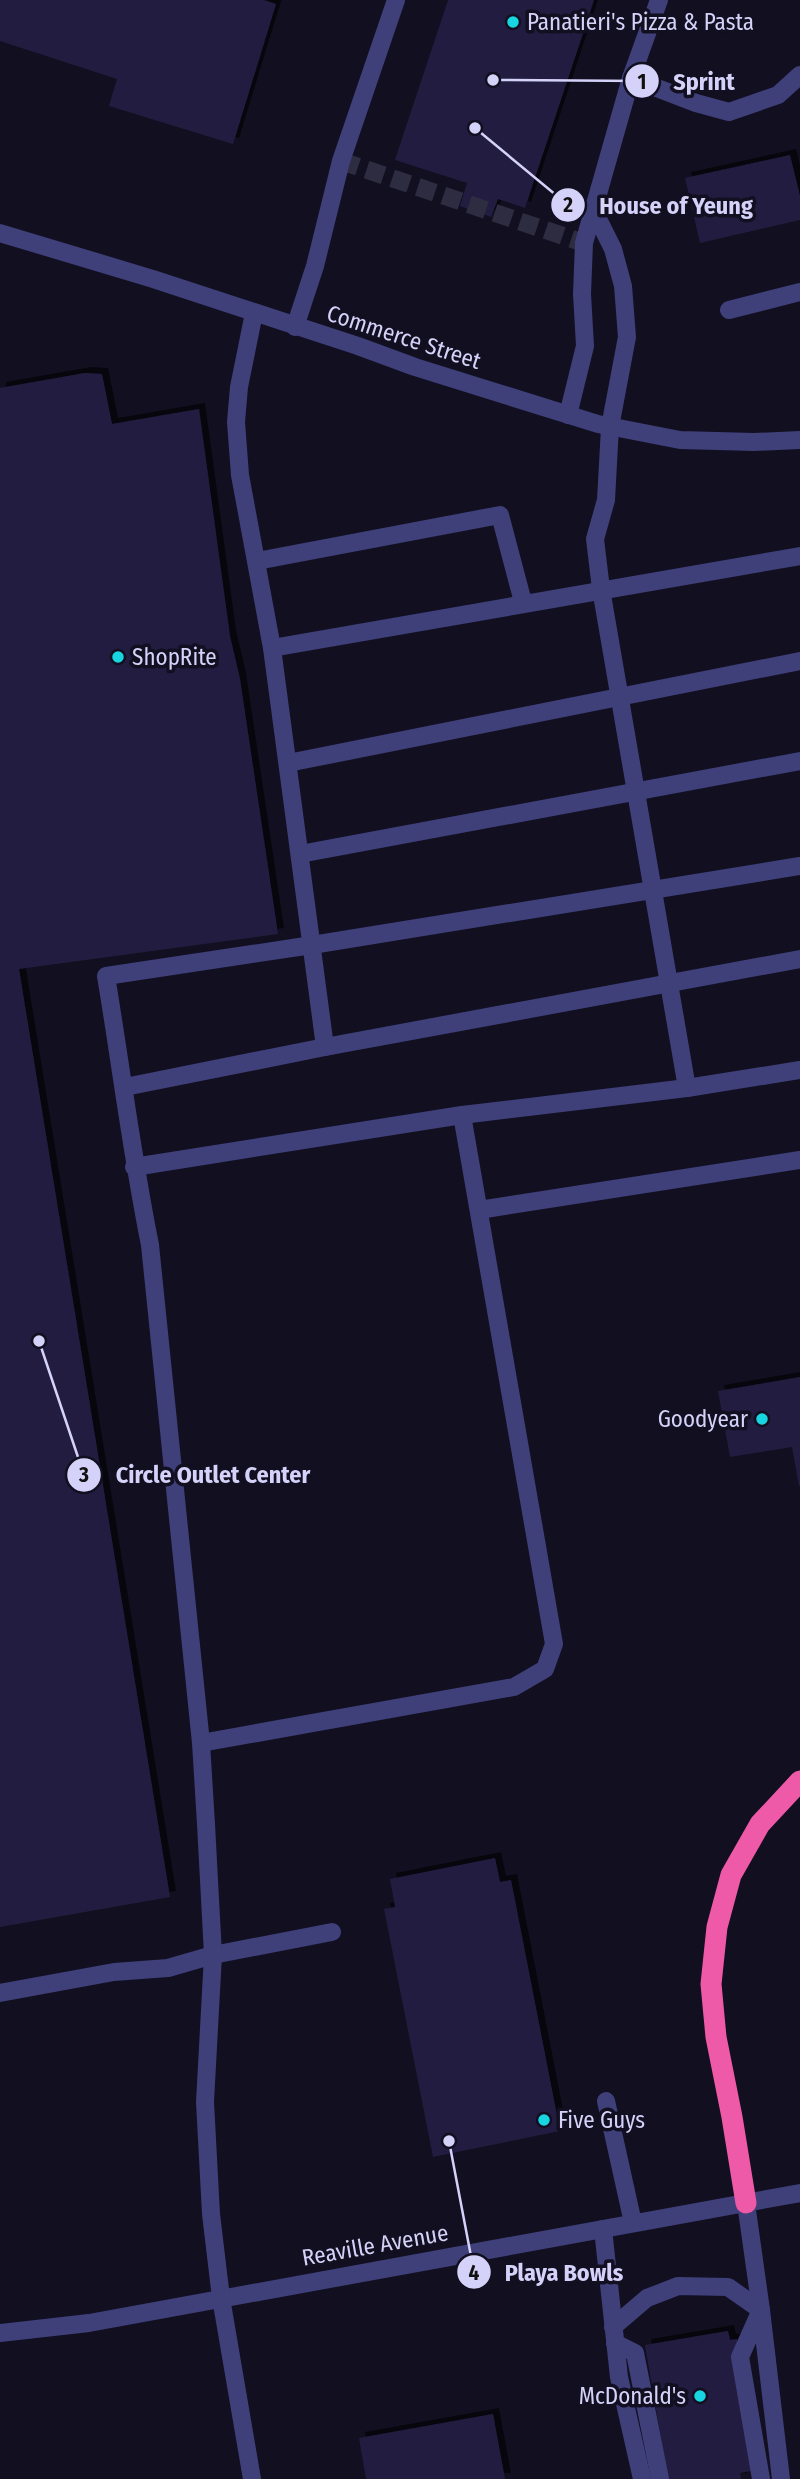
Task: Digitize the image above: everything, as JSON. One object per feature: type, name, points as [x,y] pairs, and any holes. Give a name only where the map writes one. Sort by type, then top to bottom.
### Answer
[{"type":"highway","points":[[746,2203],[711,1984],[717,1927],[731,1875],[754,1834],[800,1781]]},
{"type":"street","points":[[295,327],[316,266],[341,162],[396,0]]},
{"type":"street","points":[[568,415],[585,346],[583,243],[631,78],[659,0]]},
{"type":"street","points":[[631,78],[696,103],[729,112],[778,95],[800,75]]},
{"type":"street","points":[[592,208],[613,249],[624,286],[626,337],[610,427],[606,500],[595,540],[601,589],[687,1088]]},
{"type":"street","name":"Commerce Street","points":[[0,233],[153,279],[610,427],[680,440],[800,440]]},
{"type":"street","points":[[729,310],[800,292]]},
{"type":"street","points":[[254,313],[239,387],[236,422],[240,475],[272,648],[325,1047]]},
{"type":"street","points":[[257,561],[500,515],[523,602]]},
{"type":"street","points":[[272,648],[800,555]]},
{"type":"street","points":[[288,763],[800,662]]},
{"type":"street","points":[[300,854],[800,761]]},
{"type":"street","points":[[252,2479],[221,2298],[211,2214],[205,2102],[213,1955],[201,1744],[149,1245],[134,1167],[125,1087],[107,976],[800,866]]},
{"type":"street","points":[[125,1087],[800,958]]},
{"type":"street","points":[[134,1167],[462,1115],[687,1088],[800,1070]]},
{"type":"street","points":[[201,1744],[514,1686],[545,1669],[554,1644],[462,1115]]},
{"type":"street","points":[[479,1210],[800,1160]]},
{"type":"street","points":[[0,1993],[114,1972],[168,1968],[213,1955],[332,1932]]},
{"type":"street","points":[[606,2101],[633,2224]]},
{"type":"street","name":"Reaville Avenue","points":[[0,2333],[89,2323],[800,2193]]},
{"type":"street","points":[[746,2203],[781,2479]]},
{"type":"street","points":[[603,2229],[619,2376],[642,2479]]},
{"type":"street","points":[[614,2335],[647,2298],[678,2286],[728,2287],[761,2310]]},
{"type":"street","points":[[761,2310],[740,2357],[761,2479]]},
{"type":"street","points":[[614,2335],[635,2353],[660,2479]]},
{"type":"building","points":[[0,0],[264,0],[276,4],[233,144],[109,106],[117,79],[0,41]]},
{"type":"building","points":[[448,0],[594,0],[525,208],[498,199],[491,217],[460,206],[467,183],[395,160]]},
{"type":"building","points":[[790,155],[800,196],[800,220],[700,243],[685,178]]},
{"type":"building","points":[[85,373],[102,374],[112,424],[199,409],[230,636],[240,679],[278,934],[19,969],[170,1897],[0,1927],[0,388]]},
{"type":"building","name":"Goodyear","points":[[800,1377],[799,1486],[792,1447],[730,1457],[718,1391]]},
{"type":"building","points":[[495,1858],[500,1882],[511,1880],[560,2131],[433,2157],[384,1909],[395,1907],[390,1879]]},
{"type":"building","name":"McDonald's","points":[[728,2331],[730,2340],[737,2339],[753,2436],[751,2471],[740,2473],[741,2479],[668,2479],[645,2345]]},
{"type":"building","points":[[493,2414],[505,2479],[366,2479],[359,2438]]},
{"type":"tunnel","points":[[341,161],[584,243]]},
{"type":"place","name":"Panatieri's Pizza & Pasta","points":[[513,22]]},
{"type":"place","name":"Sprint","points":[[493,80]]},
{"type":"place","name":"House of Yeung","points":[[475,128]]},
{"type":"place","name":"ShopRite","points":[[118,657]]},
{"type":"place","name":"Circle Outlet Center","points":[[39,1341]]},
{"type":"place","name":"Goodyear","points":[[762,1419]]},
{"type":"place","name":"Five Guys","points":[[544,2120]]},
{"type":"place","name":"Playa Bowls","points":[[449,2141]]},
{"type":"place","name":"McDonald's","points":[[700,2396]]}]
